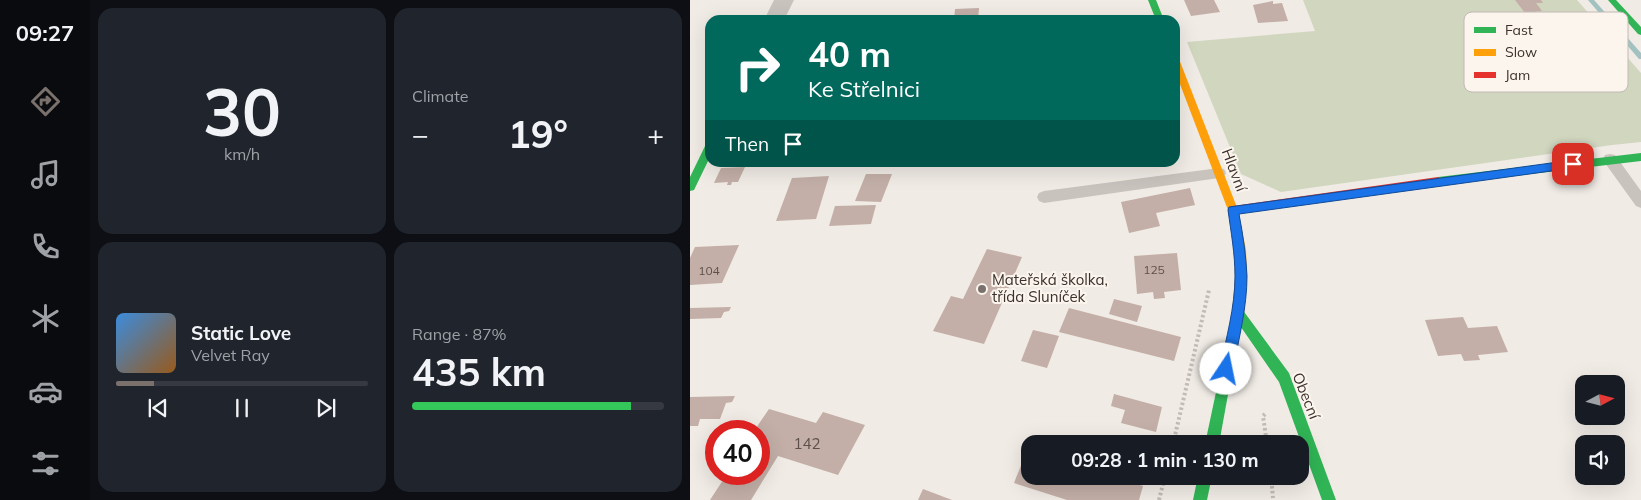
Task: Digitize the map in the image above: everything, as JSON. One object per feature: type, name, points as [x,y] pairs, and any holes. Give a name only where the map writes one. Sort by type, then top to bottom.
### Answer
[{"type":"street","points":[[776,15],[784,0]]},
{"type":"street","points":[[1152,0],[1158,15]]},
{"type":"street","points":[[1612,0],[1623,12]]},
{"type":"street","points":[[1628,18],[1641,32]]},
{"type":"street","name":"Hlavní","points":[[1180,73],[1233,210],[1240,250],[1241,278],[1238,313],[1214,435]]},
{"type":"street","points":[[690,187],[705,157]]},
{"type":"street","points":[[1233,210],[1610,159],[1641,157]]},
{"type":"street","name":"Obecní","points":[[1238,313],[1284,378],[1329,500]]},
{"type":"street","points":[[1200,500],[1203,485]]},
{"type":"lane","points":[[1610,159],[1641,202]]},
{"type":"lane","points":[[1044,197],[1219,173]]},
{"type":"path","points":[[1174,435],[1210,285]]},
{"type":"path","points":[[1159,500],[1163,485]]},
{"type":"path","points":[[1271,485],[1273,498]]},
{"type":"green space","points":[[1303,0],[1577,0],[1588,12],[1464,12],[1464,92],[1628,92],[1628,58],[1641,73],[1641,142],[1281,192],[1241,174],[1187,42],[1315,31]]},
{"type":"building","points":[[1184,0],[1214,0],[1220,12],[1191,16]]},
{"type":"building","points":[[1515,0],[1541,0],[1543,3],[1536,3],[1542,11],[1524,12]]},
{"type":"building","points":[[1273,1],[1273,4],[1282,3],[1288,21],[1258,23],[1253,5]]},
{"type":"building","points":[[979,8],[978,15],[954,15],[955,9]]},
{"type":"building","points":[[745,167],[738,182],[732,182],[731,185],[727,185],[728,182],[714,183],[721,168]]},
{"type":"building","points":[[866,174],[892,174],[881,202],[855,201]]},
{"type":"building","points":[[829,176],[816,219],[776,221],[792,178]]},
{"type":"building","points":[[1190,188],[1195,205],[1156,213],[1160,226],[1129,233],[1121,202]]},
{"type":"building","points":[[876,205],[871,224],[829,226],[835,206]]},
{"type":"building","points":[[739,245],[722,283],[690,285],[690,258],[695,247]]},
{"type":"building","points":[[987,249],[1022,257],[984,344],[933,331],[951,296],[963,299]]},
{"type":"building","points":[[1177,253],[1181,290],[1164,292],[1165,298],[1154,299],[1153,292],[1137,294],[1134,256]]},
{"type":"building","points":[[1114,299],[1142,306],[1137,322],[1109,314]]},
{"type":"building","points":[[731,307],[729,311],[724,312],[721,318],[690,319],[690,308]]},
{"type":"building","points":[[1069,308],[1181,337],[1174,361],[1059,332]]},
{"type":"building","points":[[1463,317],[1468,328],[1497,326],[1508,352],[1478,355],[1480,360],[1464,361],[1461,354],[1438,356],[1425,320]]},
{"type":"building","points":[[1033,330],[1059,336],[1047,368],[1021,361]]},
{"type":"building","points":[[1114,394],[1162,407],[1156,432],[1121,423],[1125,410],[1111,406]]},
{"type":"building","points":[[735,396],[732,402],[726,403],[720,419],[700,419],[698,426],[690,426],[690,397]]},
{"type":"building","points":[[769,409],[816,423],[823,412],[865,425],[838,475],[778,456],[770,469],[770,420],[762,420]]},
{"type":"building","points":[[1021,465],[1021,485],[1143,486],[1139,500],[1067,500],[1014,483]]},
{"type":"building","points":[[720,485],[760,485],[751,500],[710,500]]},
{"type":"building","points":[[923,489],[952,500],[918,500]]},
{"type":"waterway","points":[[1591,0],[1602,12]]},
{"type":"waterway","points":[[1628,42],[1641,57]]},
{"type":"traffic: fast","points":[[1152,0],[1158,15]]},
{"type":"traffic: fast","points":[[1612,0],[1623,12]]},
{"type":"traffic: fast","points":[[1628,18],[1641,32]]},
{"type":"traffic: fast","points":[[690,187],[705,157]]},
{"type":"traffic: fast","points":[[1438,181],[1641,157]]},
{"type":"traffic: fast","points":[[1238,313],[1284,378],[1329,500]]},
{"type":"traffic: fast","points":[[1214,435],[1225,378]]},
{"type":"traffic: fast","points":[[1200,500],[1203,485]]},
{"type":"traffic: slow","points":[[1180,72],[1233,210],[1240,250],[1241,278],[1238,313],[1225,378]]},
{"type":"traffic: jam","points":[[1233,210],[1438,181]]},
{"type":"place","name":"Mateřská školka, třída Sluníček","points":[[982,289]]},
{"type":"route","points":[[1226,369],[1238,313],[1241,278],[1240,250],[1233,210],[1573,164]]}]
